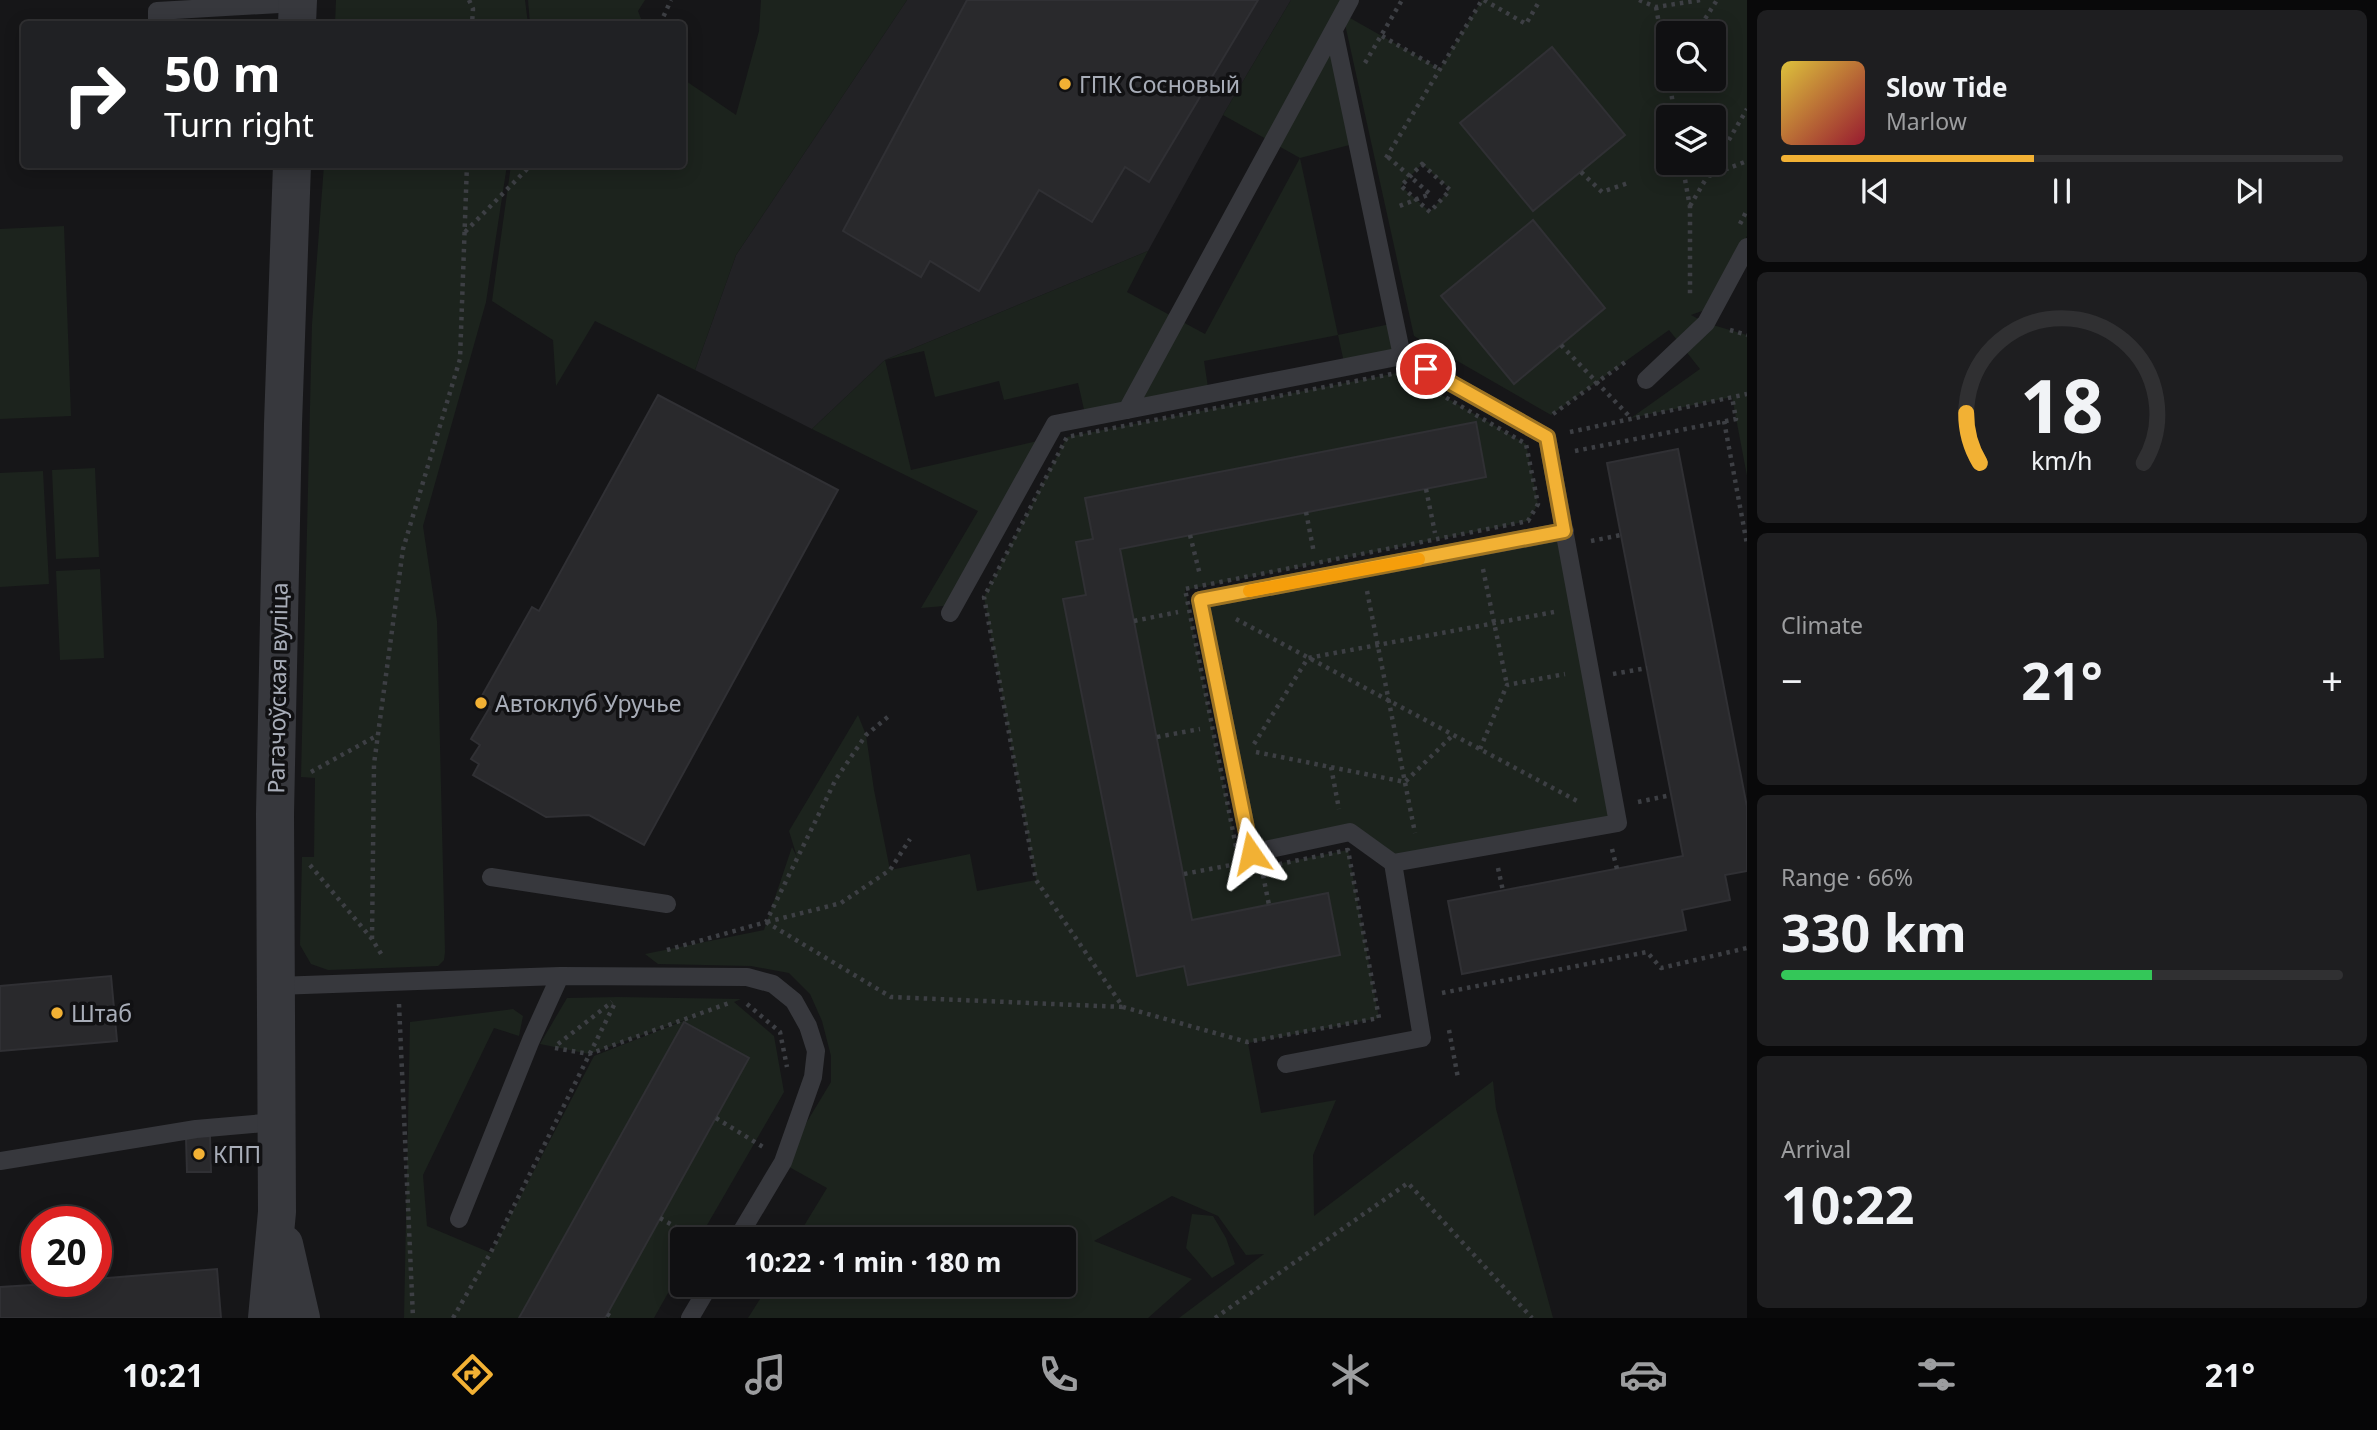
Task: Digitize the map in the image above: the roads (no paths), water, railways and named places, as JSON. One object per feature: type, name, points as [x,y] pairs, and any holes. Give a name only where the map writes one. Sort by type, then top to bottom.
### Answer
[{"type":"street","name":"Рагачоўская вуліца","points":[[267,1318],[277,1212],[275,800],[292,168]]},
{"type":"street","name":"Рагачоўская вуліца","points":[[277,1212],[302,1318]]},
{"type":"lane","points":[[1127,410],[1350,0]]},
{"type":"lane","points":[[157,21],[157,11],[297,9]]},
{"type":"lane","points":[[1334,31],[1402,356]]},
{"type":"lane","points":[[1646,380],[1706,323],[1747,247]]},
{"type":"lane","points":[[950,613],[1055,424],[1402,356],[1547,437],[1590,669],[1614,831],[1393,863]]},
{"type":"lane","points":[[1286,1064],[1422,1038],[1393,863],[1350,832],[1251,853],[1197,599],[1564,531]]},
{"type":"lane","points":[[491,877],[667,904]]},
{"type":"lane","points":[[459,1219],[531,1040],[561,976]]},
{"type":"lane","points":[[276,986],[561,976],[747,977],[773,984],[794,1001],[808,1026],[816,1051],[813,1077],[783,1162],[744,1227]]},
{"type":"lane","points":[[0,1161],[196,1129],[275,1122]]},
{"type":"lane","points":[[690,1318],[702,1297]]},
{"type":"place","name":"ГПК Сосновый","points":[[1065,84]]},
{"type":"place","name":"Автоклуб Уручье","points":[[481,703]]},
{"type":"place","name":"Штаб","points":[[57,1013]]},
{"type":"place","name":"КПП","points":[[199,1154]]}]
